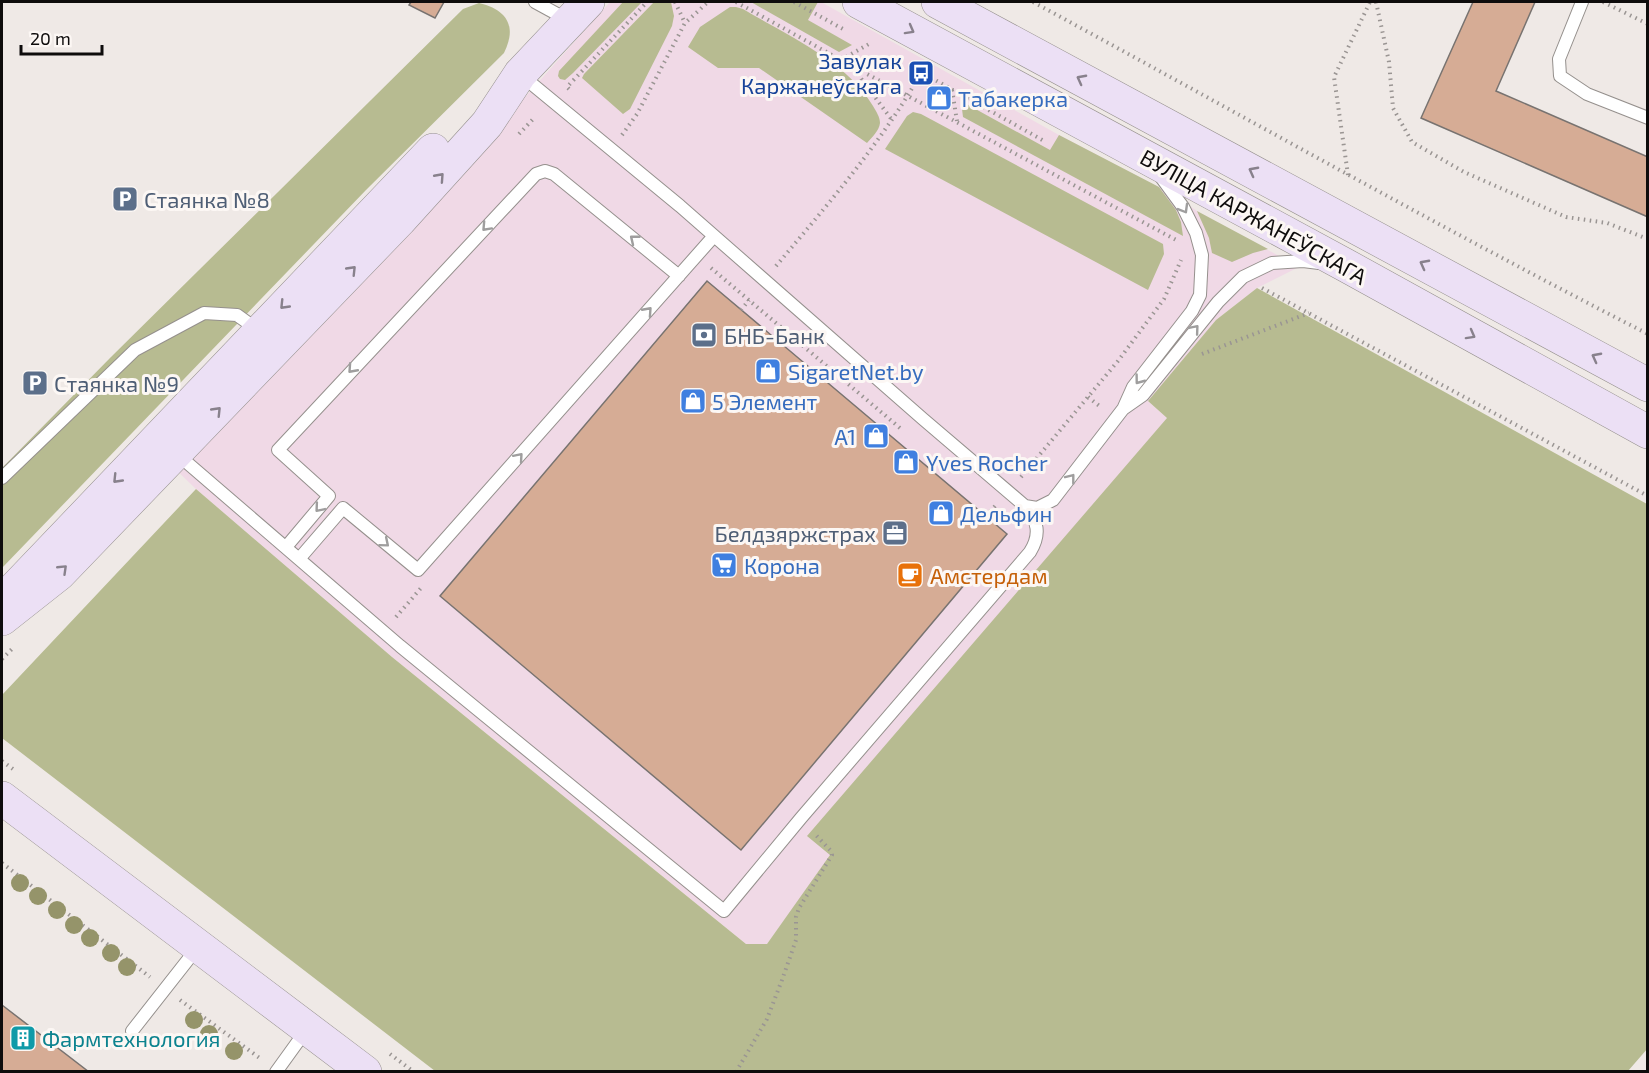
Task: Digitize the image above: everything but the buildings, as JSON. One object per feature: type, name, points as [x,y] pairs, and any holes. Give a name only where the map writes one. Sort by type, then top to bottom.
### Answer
[{"type":"street","name":"ВУЛІЦА КАРЖАНЕЎСКАГА","points":[[859,2],[1347,266],[1647,432]]},
{"type":"street","name":"ВУЛІЦА КАРЖАНЕЎСКАГА","points":[[939,2],[1647,385]]},
{"type":"street","points":[[2,603],[400,220],[487,124],[520,74],[579,11]]},
{"type":"street","points":[[2,619],[59,574],[259,330],[384,204],[467,113],[520,74]]},
{"type":"street","points":[[2,798],[365,1071]]},
{"type":"lane","points":[[535,2],[579,11]]},
{"type":"lane","points":[[1582,2],[1559,59],[1560,76],[1587,94],[1647,118]]},
{"type":"lane","points":[[167,445],[400,646],[724,911],[1030,552],[1038,534],[1037,524],[1025,506],[714,236],[520,74]]},
{"type":"lane","points":[[1025,506],[1037,508],[1053,500],[1120,414],[1133,387],[1192,310],[1200,296],[1202,255],[1196,233],[1183,207],[1158,174],[1132,149]]},
{"type":"lane","points":[[286,547],[329,496],[278,450],[536,174],[545,171],[554,174],[679,276]]},
{"type":"lane","points":[[299,559],[343,508],[418,570],[714,236]]},
{"type":"lane","points":[[1120,414],[1143,395],[1218,302],[1243,277],[1272,263],[1303,261],[1347,266]]},
{"type":"lane","points":[[2,478],[135,350],[204,313],[237,315],[259,330]]},
{"type":"lane","points":[[132,1031],[199,946]]},
{"type":"lane","points":[[277,1071],[307,1028]]},
{"type":"path","points":[[567,87],[647,2]]},
{"type":"path","points":[[675,2],[685,23]]},
{"type":"path","points":[[622,135],[637,114],[685,23],[708,2]]},
{"type":"path","points":[[735,2],[1180,242],[1181,260],[1164,299],[1118,361],[1021,477]]},
{"type":"path","points":[[794,2],[848,32]]},
{"type":"path","points":[[1033,2],[1544,281],[1647,334]]},
{"type":"path","points":[[1348,175],[1335,77],[1370,2]]},
{"type":"path","points":[[1376,2],[1389,62],[1393,108],[1412,142],[1464,172],[1566,218],[1607,223],[1647,238]]},
{"type":"path","points":[[1603,2],[1647,24]]},
{"type":"path","points":[[858,38],[877,49]]},
{"type":"path","points":[[841,60],[868,44]]},
{"type":"path","points":[[904,63],[1046,142]]},
{"type":"path","points":[[852,66],[892,120]]},
{"type":"path","points":[[775,267],[854,172],[892,120],[921,73]]},
{"type":"path","points":[[952,90],[957,122]]},
{"type":"path","points":[[703,261],[903,431]]},
{"type":"path","points":[[1260,287],[1647,496]]},
{"type":"path","points":[[741,309],[749,300]]},
{"type":"path","points":[[1201,355],[1310,313]]},
{"type":"path","points":[[1088,397],[1120,414]]},
{"type":"path","points":[[986,516],[998,503]]},
{"type":"path","points":[[993,508],[1001,514]]},
{"type":"path","points":[[390,624],[422,587]]},
{"type":"path","points":[[736,1071],[767,1019],[796,940],[796,917],[799,908],[832,855],[831,851],[801,818]]},
{"type":"path","points":[[2,863],[165,989],[277,1071]]},
{"type":"shaded area","points":[[610,2],[821,2],[1059,135],[1177,197],[1197,211],[1299,267],[1257,288],[1216,320],[1148,401],[1167,418],[831,856],[767,944],[746,944],[392,657],[172,466],[518,105]]},
{"type":"green space","points":[[623,2],[642,2],[573,73],[565,80],[560,79],[559,71]]},
{"type":"green space","points":[[654,2],[671,2],[674,16],[672,26],[630,109],[623,114],[582,78]]},
{"type":"green space","points":[[751,2],[818,2],[808,20],[852,45],[839,52]]},
{"type":"green space","points":[[479,3],[497,10],[507,21],[510,35],[504,53],[366,190],[2,568],[2,468],[463,9]]},
{"type":"green space","points":[[730,7],[743,9],[796,39],[832,62],[848,76],[862,90],[878,114],[880,123],[878,129],[867,143],[759,68],[718,68],[688,47],[700,27]]},
{"type":"green space","points":[[961,101],[1050,150],[1059,135],[1159,187],[1176,210],[1183,236],[963,117]]},
{"type":"green space","points":[[913,112],[921,114],[1163,244],[1164,254],[1148,290],[885,149],[907,116]]},
{"type":"green space","points":[[1197,211],[1268,249],[1232,262],[1212,253],[1209,238]]},
{"type":"green space","points":[[1257,288],[1647,504],[1648,1048],[1628,1071],[435,1071],[2,738],[2,695],[196,489],[392,657],[746,944],[767,944],[830,855],[807,836],[1167,418],[1148,401],[1216,320]]},
{"type":"place","name":"Завулак Каржанеўскага","points":[[921,73]]},
{"type":"place","name":"Табакерка","points":[[939,98]]},
{"type":"place","name":"Стаянка №8","points":[[125,199]]},
{"type":"place","name":"БНБ-Банк","points":[[704,335]]},
{"type":"place","name":"SigaretNet.by","points":[[768,371]]},
{"type":"place","name":"Стаянка №9","points":[[35,383]]},
{"type":"place","name":"5 Элемент","points":[[693,401]]},
{"type":"place","name":"A1","points":[[876,436]]},
{"type":"place","name":"Yves Rocher","points":[[906,462]]},
{"type":"place","name":"Дельфин","points":[[941,513]]},
{"type":"place","name":"Белдзяржстрах","points":[[895,533]]},
{"type":"place","name":"Корона","points":[[724,565]]},
{"type":"place","name":"Амстердам","points":[[910,575]]},
{"type":"place","name":"Фармтехнология","points":[[23,1038]]}]
